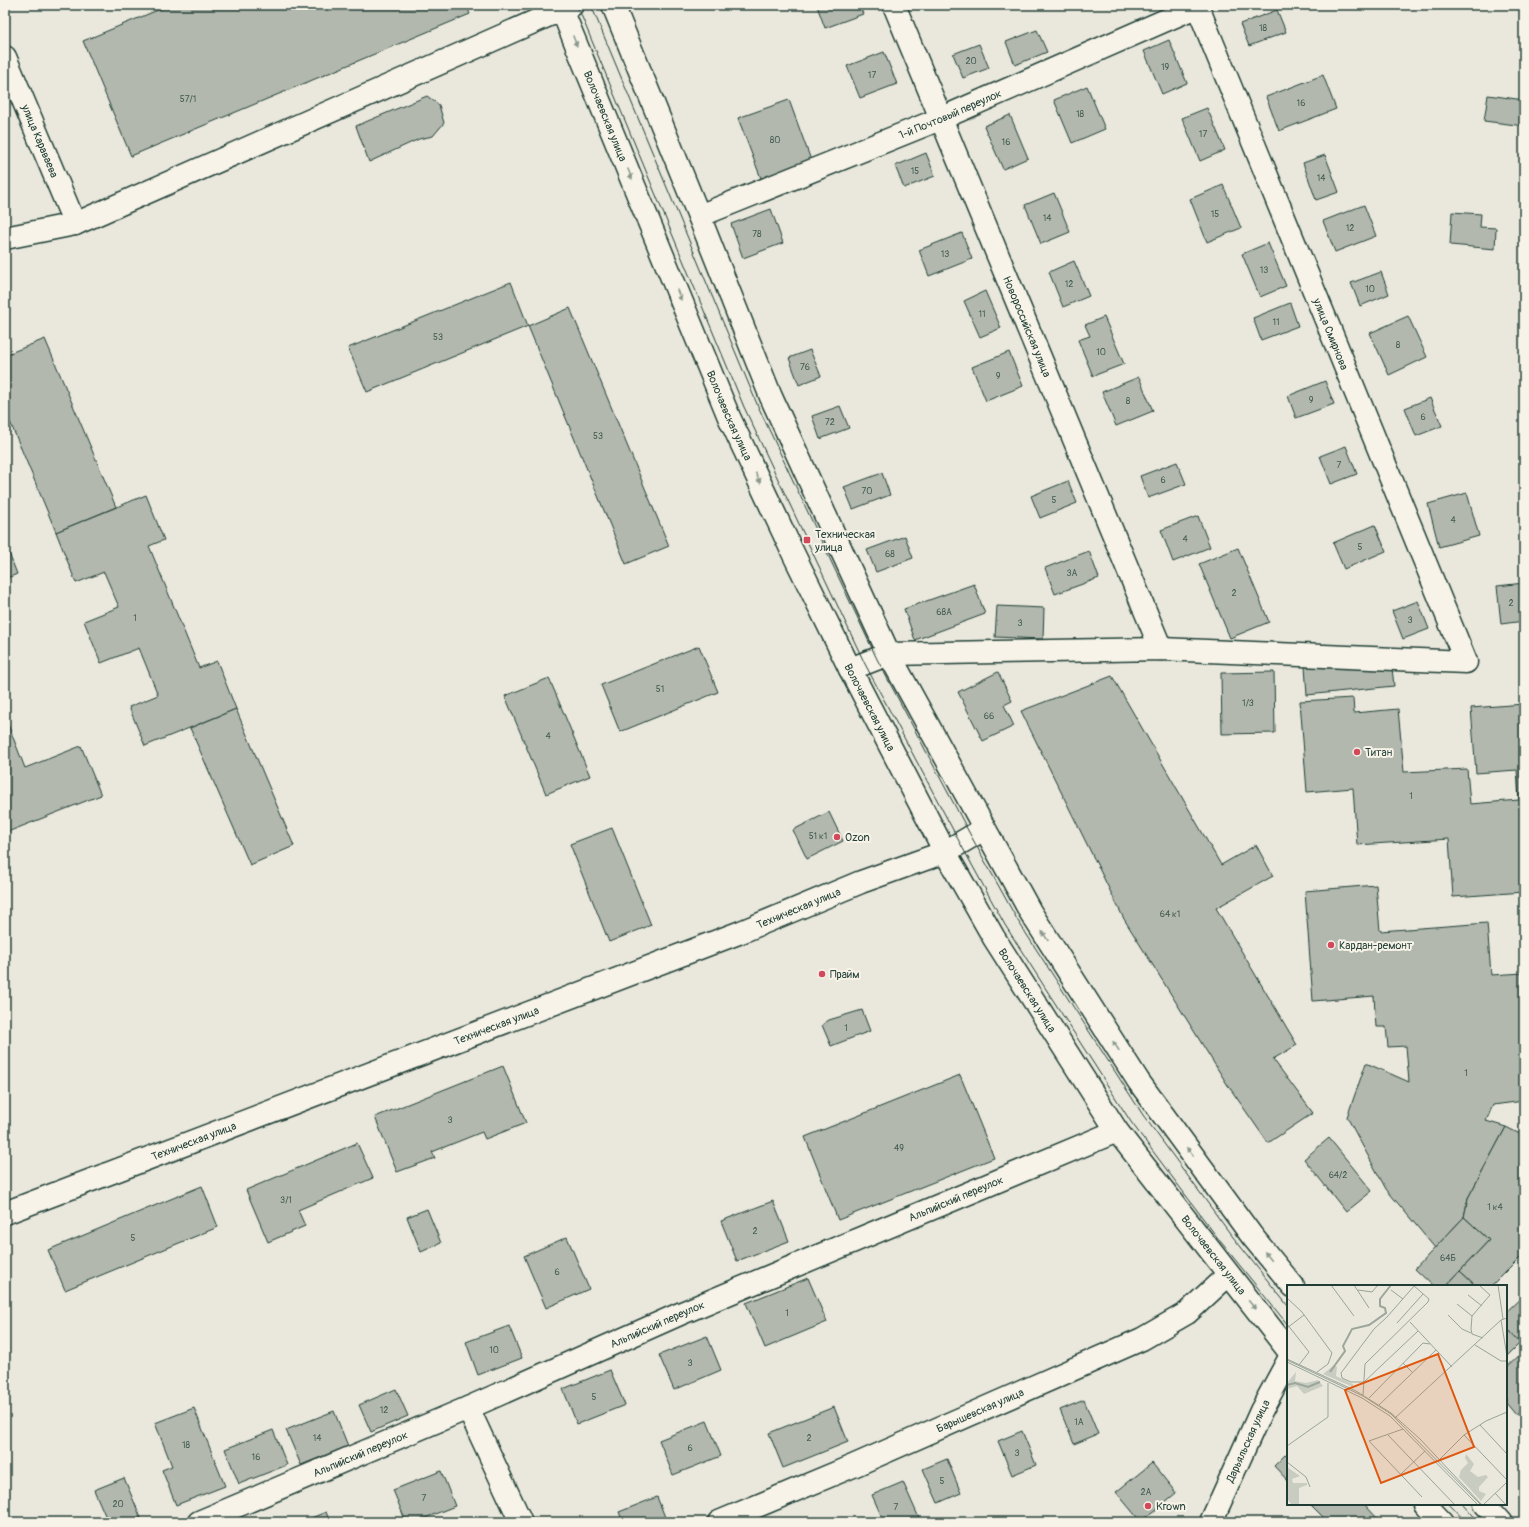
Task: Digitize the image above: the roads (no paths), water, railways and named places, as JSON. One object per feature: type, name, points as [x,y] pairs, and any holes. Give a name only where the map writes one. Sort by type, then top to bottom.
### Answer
[{"type":"street","points":[[613,5],[771,397],[889,654],[1031,913],[1139,1082],[1252,1236],[1292,1285]]},
{"type":"street","name":"Новороссийская улица","points":[[894,5],[1161,649]]},
{"type":"street","points":[[5,238],[75,224],[564,6]]},
{"type":"street","name":"Волочаевская улица","points":[[564,6],[728,417],[850,669],[944,852],[994,938],[1117,1131],[1287,1349]]},
{"type":"street","name":"1-й Почтовый переулок","points":[[699,216],[940,119],[1197,6]]},
{"type":"street","name":"улица Смирнова","points":[[1161,649],[1466,662],[1197,6]]},
{"type":"street","name":"улица Караваева","points":[[5,57],[75,224]]},
{"type":"street","points":[[850,669],[889,654],[1161,649]]},
{"type":"street","name":"Техническая улица","points":[[5,1213],[741,932],[861,882],[944,852],[984,829]]},
{"type":"street","name":"Альпийский переулок","points":[[199,1522],[468,1408],[696,1307],[1117,1131]]},
{"type":"street","name":"Барышевская улица","points":[[719,1522],[853,1466],[1142,1339],[1187,1313],[1228,1275]]},
{"type":"street","name":"Дарьяльская улица","points":[[1212,1522],[1261,1411],[1287,1363]]},
{"type":"street","points":[[468,1408],[521,1522]]},
{"type":"street","points":[[1426,1505],[1442,1522]]},
{"type":"street","points":[[1486,1505],[1501,1522]]},
{"type":"tram line","points":[[577,5],[744,407],[865,664],[960,843],[1005,925],[1131,1122],[1220,1241],[1287,1324]]},
{"type":"tram line","points":[[591,5],[757,404],[877,659],[971,836],[1018,921],[1143,1115],[1229,1232],[1287,1305]]},
{"type":"tram line","points":[[1450,1505],[1466,1522]]},
{"type":"tram line","points":[[1464,1505],[1479,1522]]},
{"type":"place","name":"Техническая улица","points":[[807,540]]},
{"type":"place","name":"Титан","points":[[1357,752]]},
{"type":"place","name":"Ozon","points":[[837,837]]},
{"type":"place","name":"Кардан-ремонт","points":[[1331,945]]},
{"type":"place","name":"Прайм","points":[[822,974]]},
{"type":"place","name":"Krown","points":[[1148,1506]]}]
